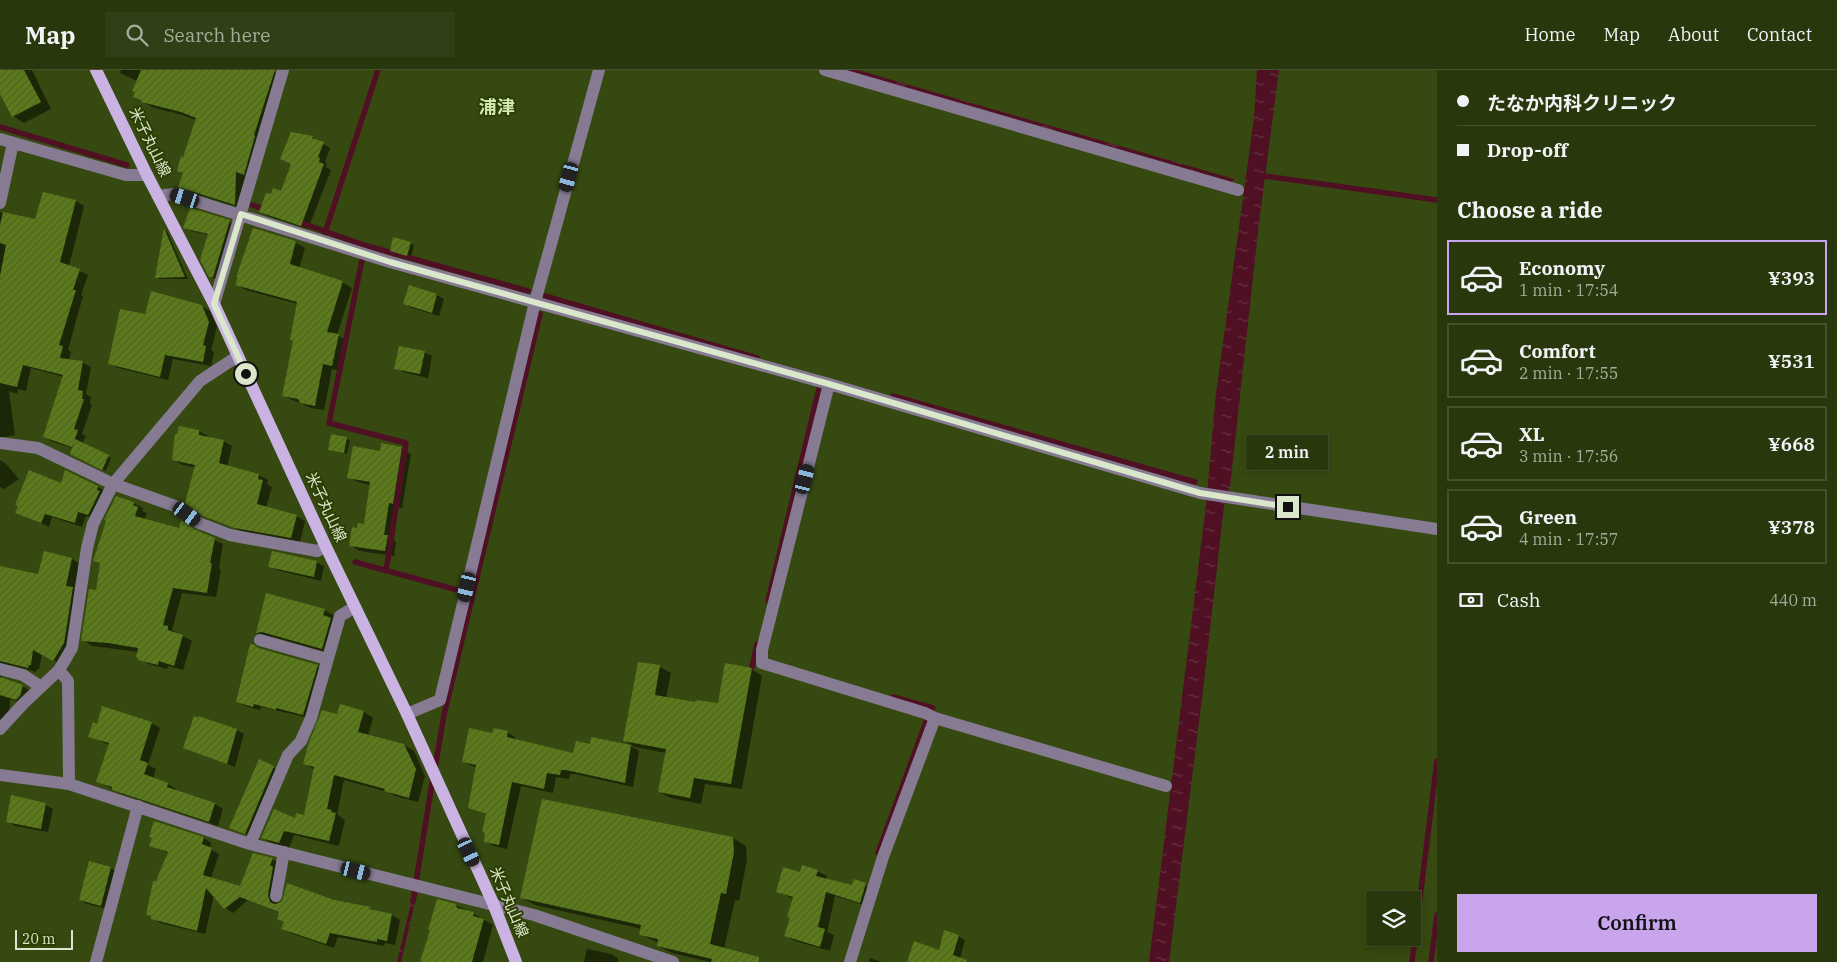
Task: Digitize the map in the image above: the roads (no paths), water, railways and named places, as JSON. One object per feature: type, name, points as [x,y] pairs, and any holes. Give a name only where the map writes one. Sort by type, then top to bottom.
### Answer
[{"type":"main road","name":"米子丸山線","points":[[96,70],[147,175],[214,304],[326,547],[407,714],[493,904],[516,962]]},
{"type":"street","points":[[214,304],[283,70]]},
{"type":"street","points":[[407,714],[440,700],[535,302],[599,70]]},
{"type":"street","points":[[826,70],[1238,190]]},
{"type":"street","points":[[0,139],[126,175],[147,175]]},
{"type":"street","points":[[0,204],[13,143]]},
{"type":"street","points":[[158,196],[173,194],[390,262],[829,384],[1204,494],[1437,529]]},
{"type":"street","points":[[0,729],[59,670],[72,648],[87,548],[93,524],[112,484],[200,381],[238,356]]},
{"type":"street","points":[[829,384],[762,650],[762,663],[925,713],[935,718],[1166,786]]},
{"type":"street","points":[[0,443],[38,448],[112,484],[175,506],[199,523],[230,535],[316,551],[326,547]]},
{"type":"street","points":[[250,844],[288,755],[301,740],[312,718],[340,616],[355,607]]},
{"type":"street","points":[[260,640],[327,660]]},
{"type":"street","points":[[0,669],[23,675],[41,687]]},
{"type":"street","points":[[59,670],[68,681],[69,784]]},
{"type":"street","points":[[850,962],[883,857],[935,718]]},
{"type":"street","points":[[0,775],[69,784],[250,844],[534,915],[673,962]]},
{"type":"street","points":[[96,962],[138,806]]},
{"type":"street","points":[[276,896],[284,852]]},
{"type":"water","points":[[843,70],[858,70],[1234,179],[1232,182]]},
{"type":"water","points":[[1257,70],[1279,70],[1259,223],[1230,487],[1224,506],[1169,962],[1149,962],[1206,505],[1216,393],[1254,118]]},
{"type":"water","points":[[412,892],[417,894],[401,962],[397,962],[412,899]]},
{"type":"waterway","points":[[325,233],[378,70]]},
{"type":"waterway","points":[[0,127],[127,165]]},
{"type":"waterway","points":[[1258,175],[1437,200]]},
{"type":"waterway","points":[[252,205],[266,210]]},
{"type":"waterway","points":[[296,221],[364,245],[528,291]]},
{"type":"waterway","points":[[362,260],[329,423],[406,443],[386,571]]},
{"type":"waterway","points":[[545,296],[757,358]]},
{"type":"waterway","points":[[435,768],[444,715],[540,314]]},
{"type":"waterway","points":[[768,601],[819,389]]},
{"type":"waterway","points":[[893,396],[1195,482]]},
{"type":"waterway","points":[[355,562],[461,591]]},
{"type":"waterway","points":[[752,667],[757,644]]},
{"type":"waterway","points":[[893,697],[933,708]]},
{"type":"waterway","points":[[878,853],[927,719]]},
{"type":"waterway","points":[[1412,962],[1437,761]]},
{"type":"waterway","points":[[413,901],[433,777]]},
{"type":"waterway","points":[[1431,962],[1437,915]]},
{"type":"district","name":"浦津","points":[[497,107]]}]
